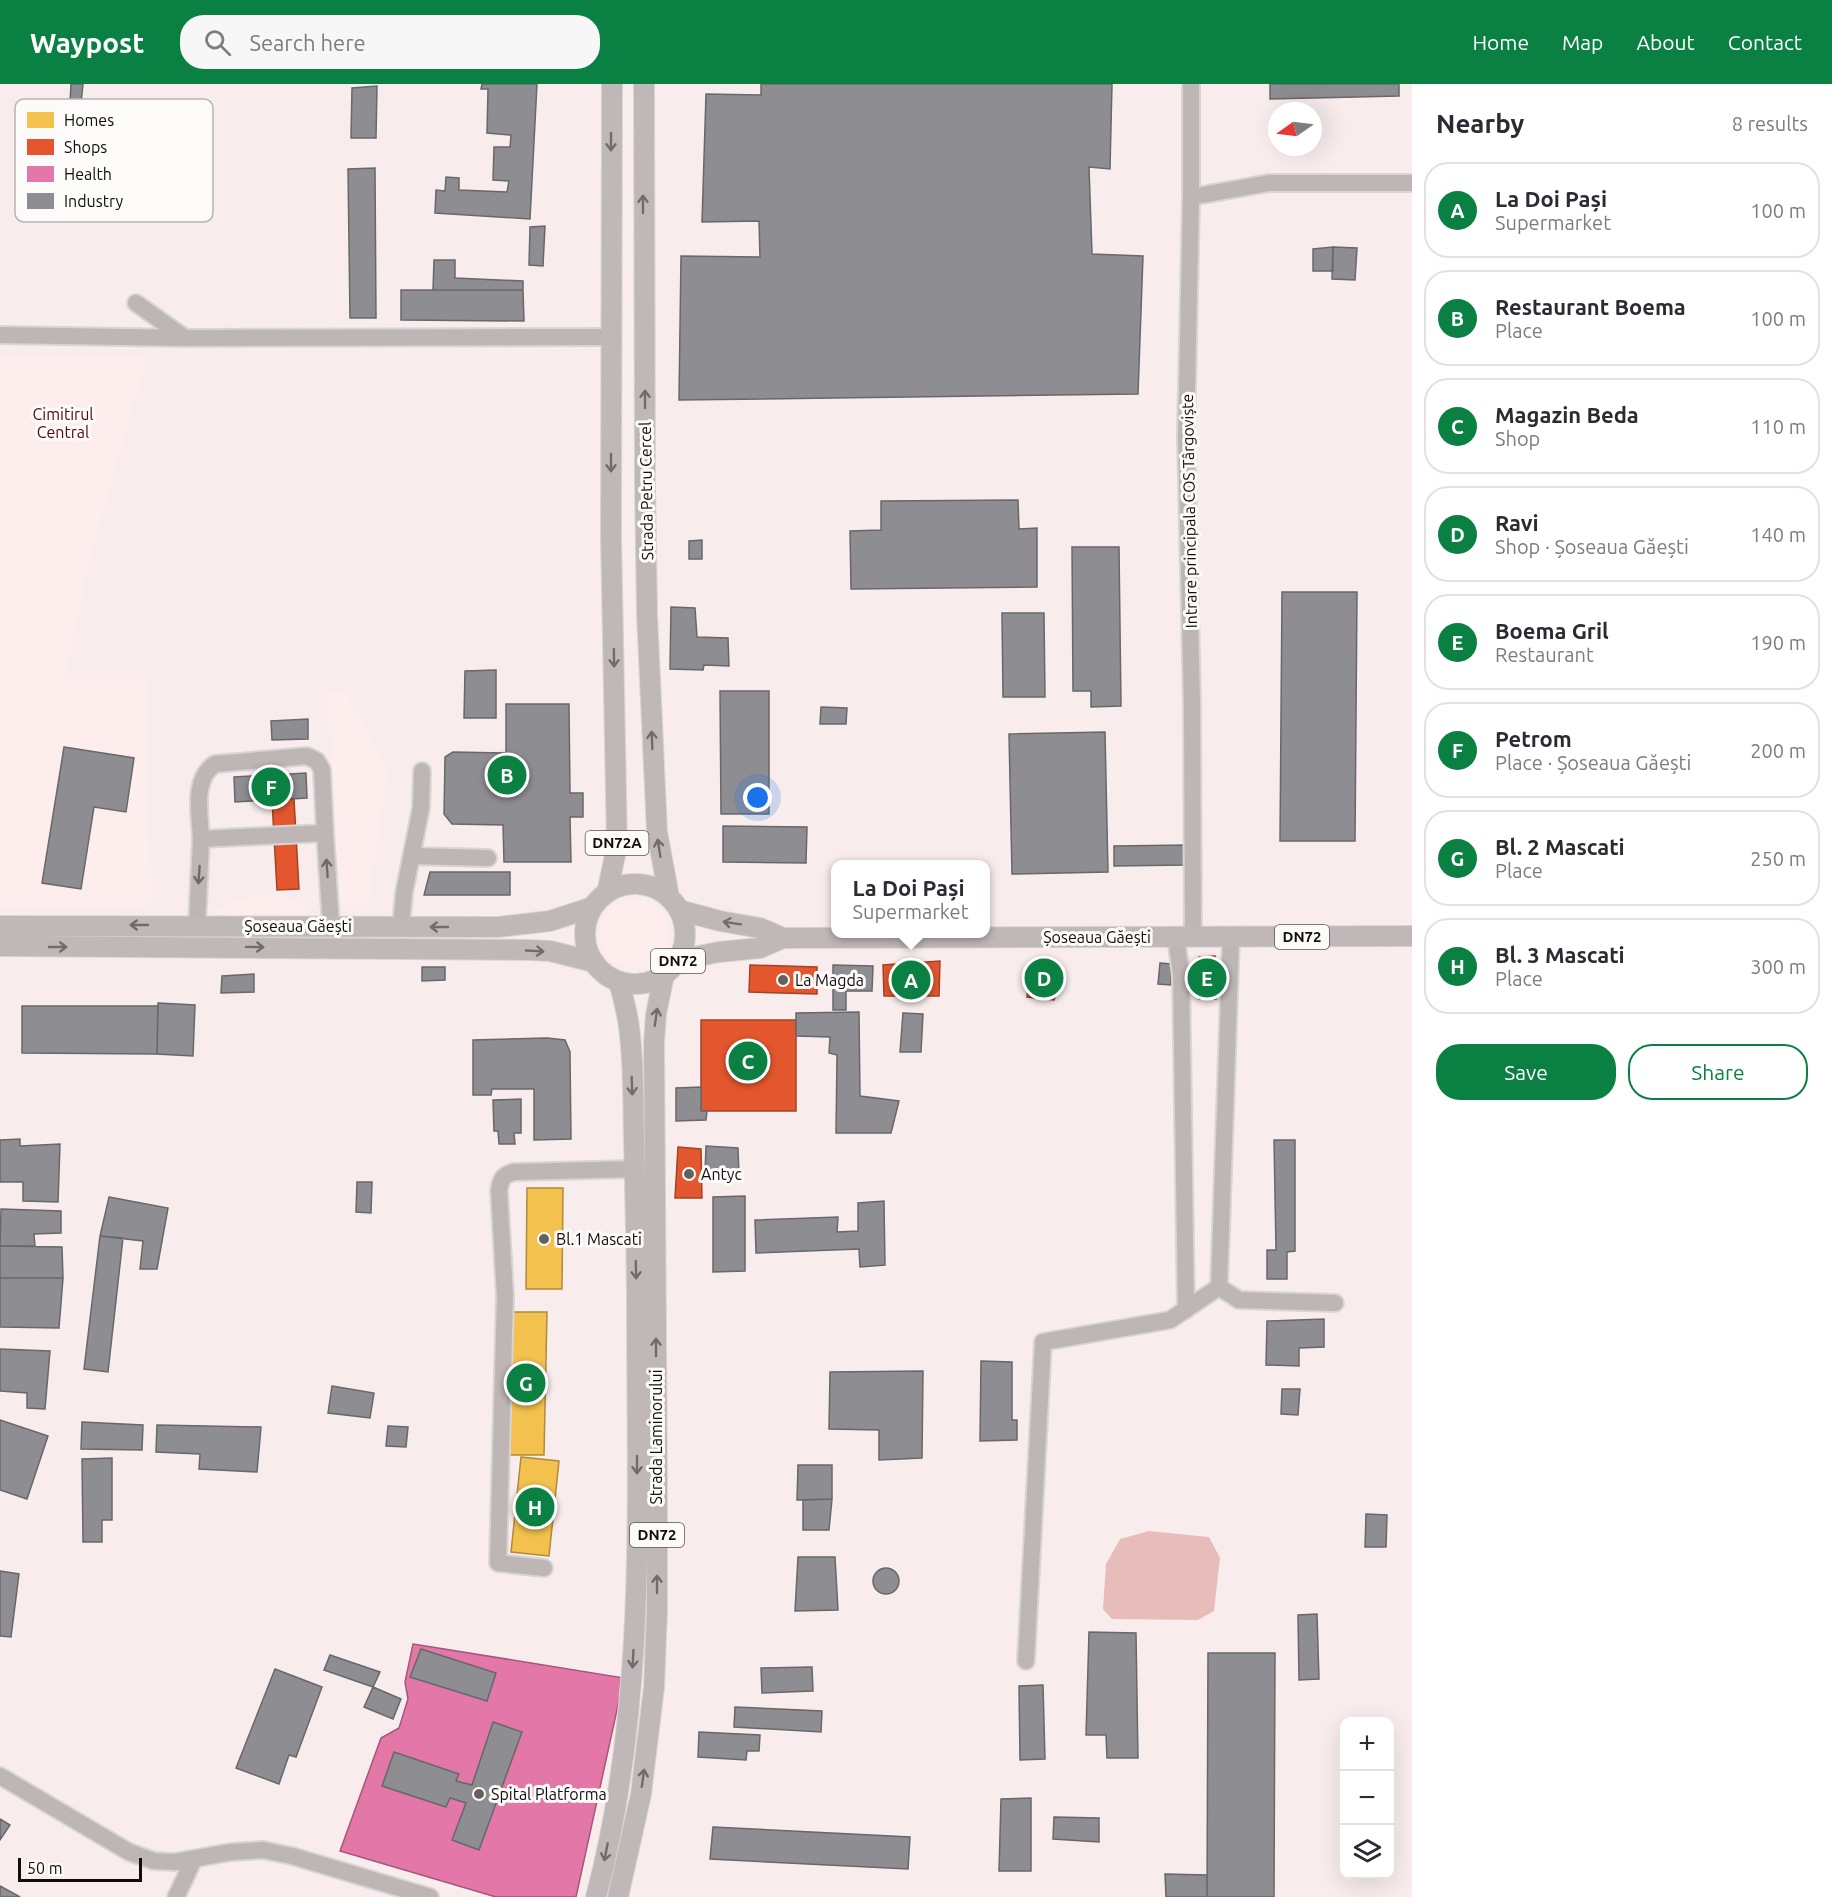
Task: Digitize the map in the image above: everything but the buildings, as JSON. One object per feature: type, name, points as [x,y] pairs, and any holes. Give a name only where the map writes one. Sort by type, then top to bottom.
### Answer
[{"type":"main road","name":"Strada Petru Cercel","points":[[600,900],[617,846],[611,536],[612,84]]},
{"type":"main road","name":"Strada Petru Cercel","points":[[644,84],[645,485],[654,799],[658,846],[674,904]]},
{"type":"main road","name":"DN72","points":[[600,900],[618,887],[636,884],[653,887],[674,904],[720,921],[760,928],[783,938]]},
{"type":"main road","name":"Șoseaua Găești","points":[[0,926],[520,925],[550,921],[600,900]]},
{"type":"main road","points":[[600,900],[588,920],[585,933],[588,950],[594,962],[605,974],[619,982]]},
{"type":"main road","name":"DN72","points":[[619,982],[640,984],[653,981],[664,975],[679,960],[686,935],[684,922],[674,904]]},
{"type":"main road","points":[[197,925],[197,947]]},
{"type":"main road","points":[[330,948],[331,926]]},
{"type":"main road","name":"Șoseaua Găești","points":[[990,937],[1412,936]]},
{"type":"main road","name":"Șoseaua Găești","points":[[783,938],[831,938]]},
{"type":"main road","name":"DN72","points":[[679,960],[719,952],[760,948],[783,938]]},
{"type":"main road","name":"Șoseaua Găești","points":[[0,946],[550,951],[594,962]]},
{"type":"main road","name":"Strada Laminorului","points":[[618,1897],[641,1794],[654,1687],[657,1611],[654,1027],[664,975]]},
{"type":"main road","name":"Strada Laminorului","points":[[596,1897],[621,1780],[632,1683],[636,1608],[635,1169],[630,1036],[619,982]]},
{"type":"main road","points":[[635,1169],[655,1169]]},
{"type":"lane","name":"Intrare principala COS Târgoviște","points":[[1186,1310],[1180,975],[1184,937],[1192,705],[1186,436],[1191,84]]},
{"type":"lane","points":[[1191,196],[1269,183],[1412,183]]},
{"type":"lane","points":[[136,303],[185,338]]},
{"type":"lane","points":[[0,335],[185,338],[611,337]]},
{"type":"lane","points":[[197,925],[201,839],[200,782],[205,770],[215,764],[307,756],[317,761],[322,770],[331,926]]},
{"type":"lane","points":[[401,926],[404,893],[421,808],[422,771]]},
{"type":"lane","points":[[201,839],[325,833]]},
{"type":"lane","points":[[412,856],[488,858]]},
{"type":"lane","points":[[1220,1287],[1231,937]]},
{"type":"lane","points":[[544,1568],[498,1563],[505,1296],[499,1190],[501,1180],[514,1172],[635,1169]]},
{"type":"lane","points":[[1220,1287],[1239,1300],[1335,1303]]},
{"type":"lane","points":[[1026,1661],[1043,1342],[1170,1320],[1220,1287]]},
{"type":"lane","points":[[0,1776],[129,1852],[154,1861],[194,1859],[231,1852],[263,1850],[292,1856],[430,1897]]},
{"type":"lane","points":[[176,1897],[194,1859]]},
{"type":"shaded area","points":[[0,84],[1412,84],[1412,1897],[0,1897]]},
{"type":"shaded area","points":[[1149,1531],[1209,1537],[1220,1558],[1214,1611],[1198,1620],[1112,1619],[1103,1609],[1106,1564],[1120,1539]]},
{"type":"green space","name":"Cimitirul Central","points":[[0,357],[147,358],[92,551],[65,679],[147,681],[151,906],[0,906]]},
{"type":"green space","points":[[327,690],[345,691],[388,770],[369,904],[341,904]]},
{"type":"green space","points":[[257,897],[292,899],[303,906],[306,912],[214,915],[213,911],[232,900]]},
{"type":"green space","points":[[635,899],[648,902],[660,909],[667,921],[670,934],[667,947],[660,959],[648,966],[635,969],[622,966],[610,959],[603,947],[600,934],[603,921],[610,909],[622,902]]},
{"type":"place","name":"Restaurant Boema","points":[[507,775]]},
{"type":"place","name":"Petrom","points":[[271,787]]},
{"type":"place","name":"Ravi","points":[[1044,978]]},
{"type":"place","name":"Boema Gril","points":[[1207,978]]},
{"type":"place","name":"La Magda","points":[[783,980]]},
{"type":"place","name":"La Doi Pași","points":[[911,980]]},
{"type":"place","name":"Magazin Beda","points":[[748,1061]]},
{"type":"place","name":"Antyc","points":[[689,1174]]},
{"type":"place","name":"Bl.1 Mascati","points":[[544,1239]]},
{"type":"place","name":"Bl. 2 Mascati","points":[[526,1383]]},
{"type":"place","name":"Bl. 3 Mascati","points":[[535,1507]]},
{"type":"place","name":"Spital Platforma","points":[[479,1794]]}]
